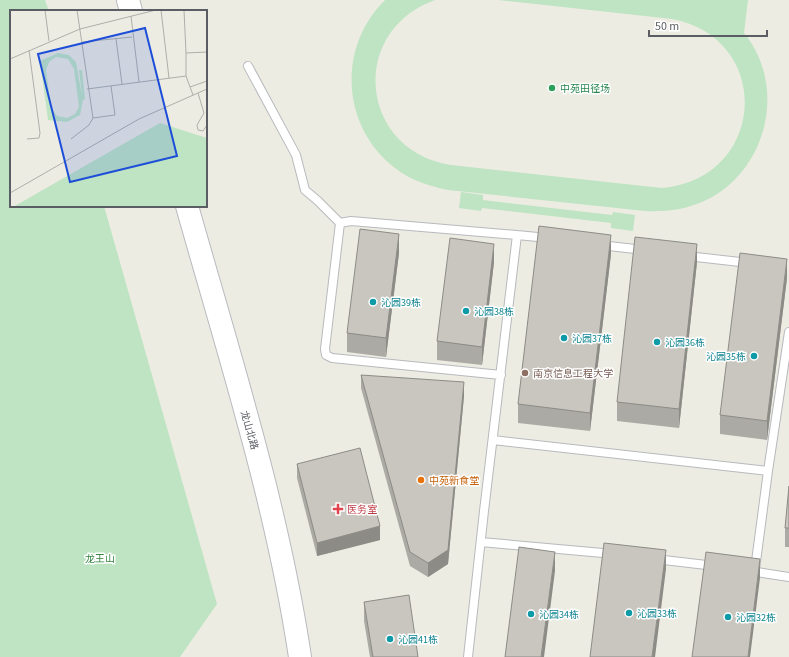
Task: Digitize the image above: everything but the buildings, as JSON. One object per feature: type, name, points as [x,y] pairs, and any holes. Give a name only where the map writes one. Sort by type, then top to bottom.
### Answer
[{"type":"street","points":[[128,0],[131,10]]},
{"type":"street","name":"龙山北路","points":[[187,207],[267,492],[295,622],[300,657]]},
{"type":"lane","points":[[248,66],[296,155],[305,190],[340,224]]},
{"type":"lane","points":[[340,224],[351,221],[517,234],[556,240]]},
{"type":"lane","points":[[340,224],[325,349],[326,355],[332,358],[501,375]]},
{"type":"lane","points":[[468,657],[517,234]]},
{"type":"lane","points":[[595,244],[656,252]]},
{"type":"lane","points":[[678,255],[760,264]]},
{"type":"lane","points":[[755,571],[768,471],[789,332]]},
{"type":"lane","points":[[493,440],[768,471]]},
{"type":"lane","points":[[482,542],[621,555]]},
{"type":"lane","points":[[645,558],[723,567]]},
{"type":"lane","points":[[739,569],[789,577]]},
{"type":"green space","name":"龙王山","points":[[0,0],[45,0],[49,10],[10,10],[10,207],[104,207],[217,604],[180,657],[0,657]]},
{"type":"green space","points":[[385,0],[435,0],[407,15],[388,37],[378,62],[376,89],[383,115],[397,138],[420,155],[451,165],[662,188],[697,179],[722,161],[738,136],[745,108],[742,79],[729,53],[705,32],[672,19],[498,0],[748,0],[744,33],[758,55],[765,79],[767,103],[764,128],[755,151],[742,172],[724,189],[702,202],[674,210],[645,211],[448,190],[427,184],[413,179],[401,172],[377,151],[364,131],[355,109],[352,86],[353,63],[359,40],[369,19]]},
{"type":"green space","points":[[461,192],[483,195],[483,200],[612,215],[613,212],[635,215],[633,231],[611,228],[611,223],[482,208],[481,211],[459,208]]},
{"type":"place","name":"中苑田径场","points":[[552,88]]},
{"type":"place","name":"沁园39栋","points":[[373,302]]},
{"type":"place","name":"沁园38栋","points":[[466,311]]},
{"type":"place","name":"沁园37栋","points":[[564,338]]},
{"type":"place","name":"沁园36栋","points":[[657,342]]},
{"type":"place","name":"沁园35栋","points":[[754,356]]},
{"type":"place","name":"南京信息工程大学","points":[[525,373]]},
{"type":"place","name":"中苑新食堂","points":[[421,480]]},
{"type":"place","name":"医务室","points":[[338,509]]},
{"type":"place","name":"沁园33栋","points":[[629,613]]},
{"type":"place","name":"沁园34栋","points":[[531,614]]},
{"type":"place","name":"沁园32栋","points":[[728,617]]},
{"type":"place","name":"沁园41栋","points":[[390,639]]}]
